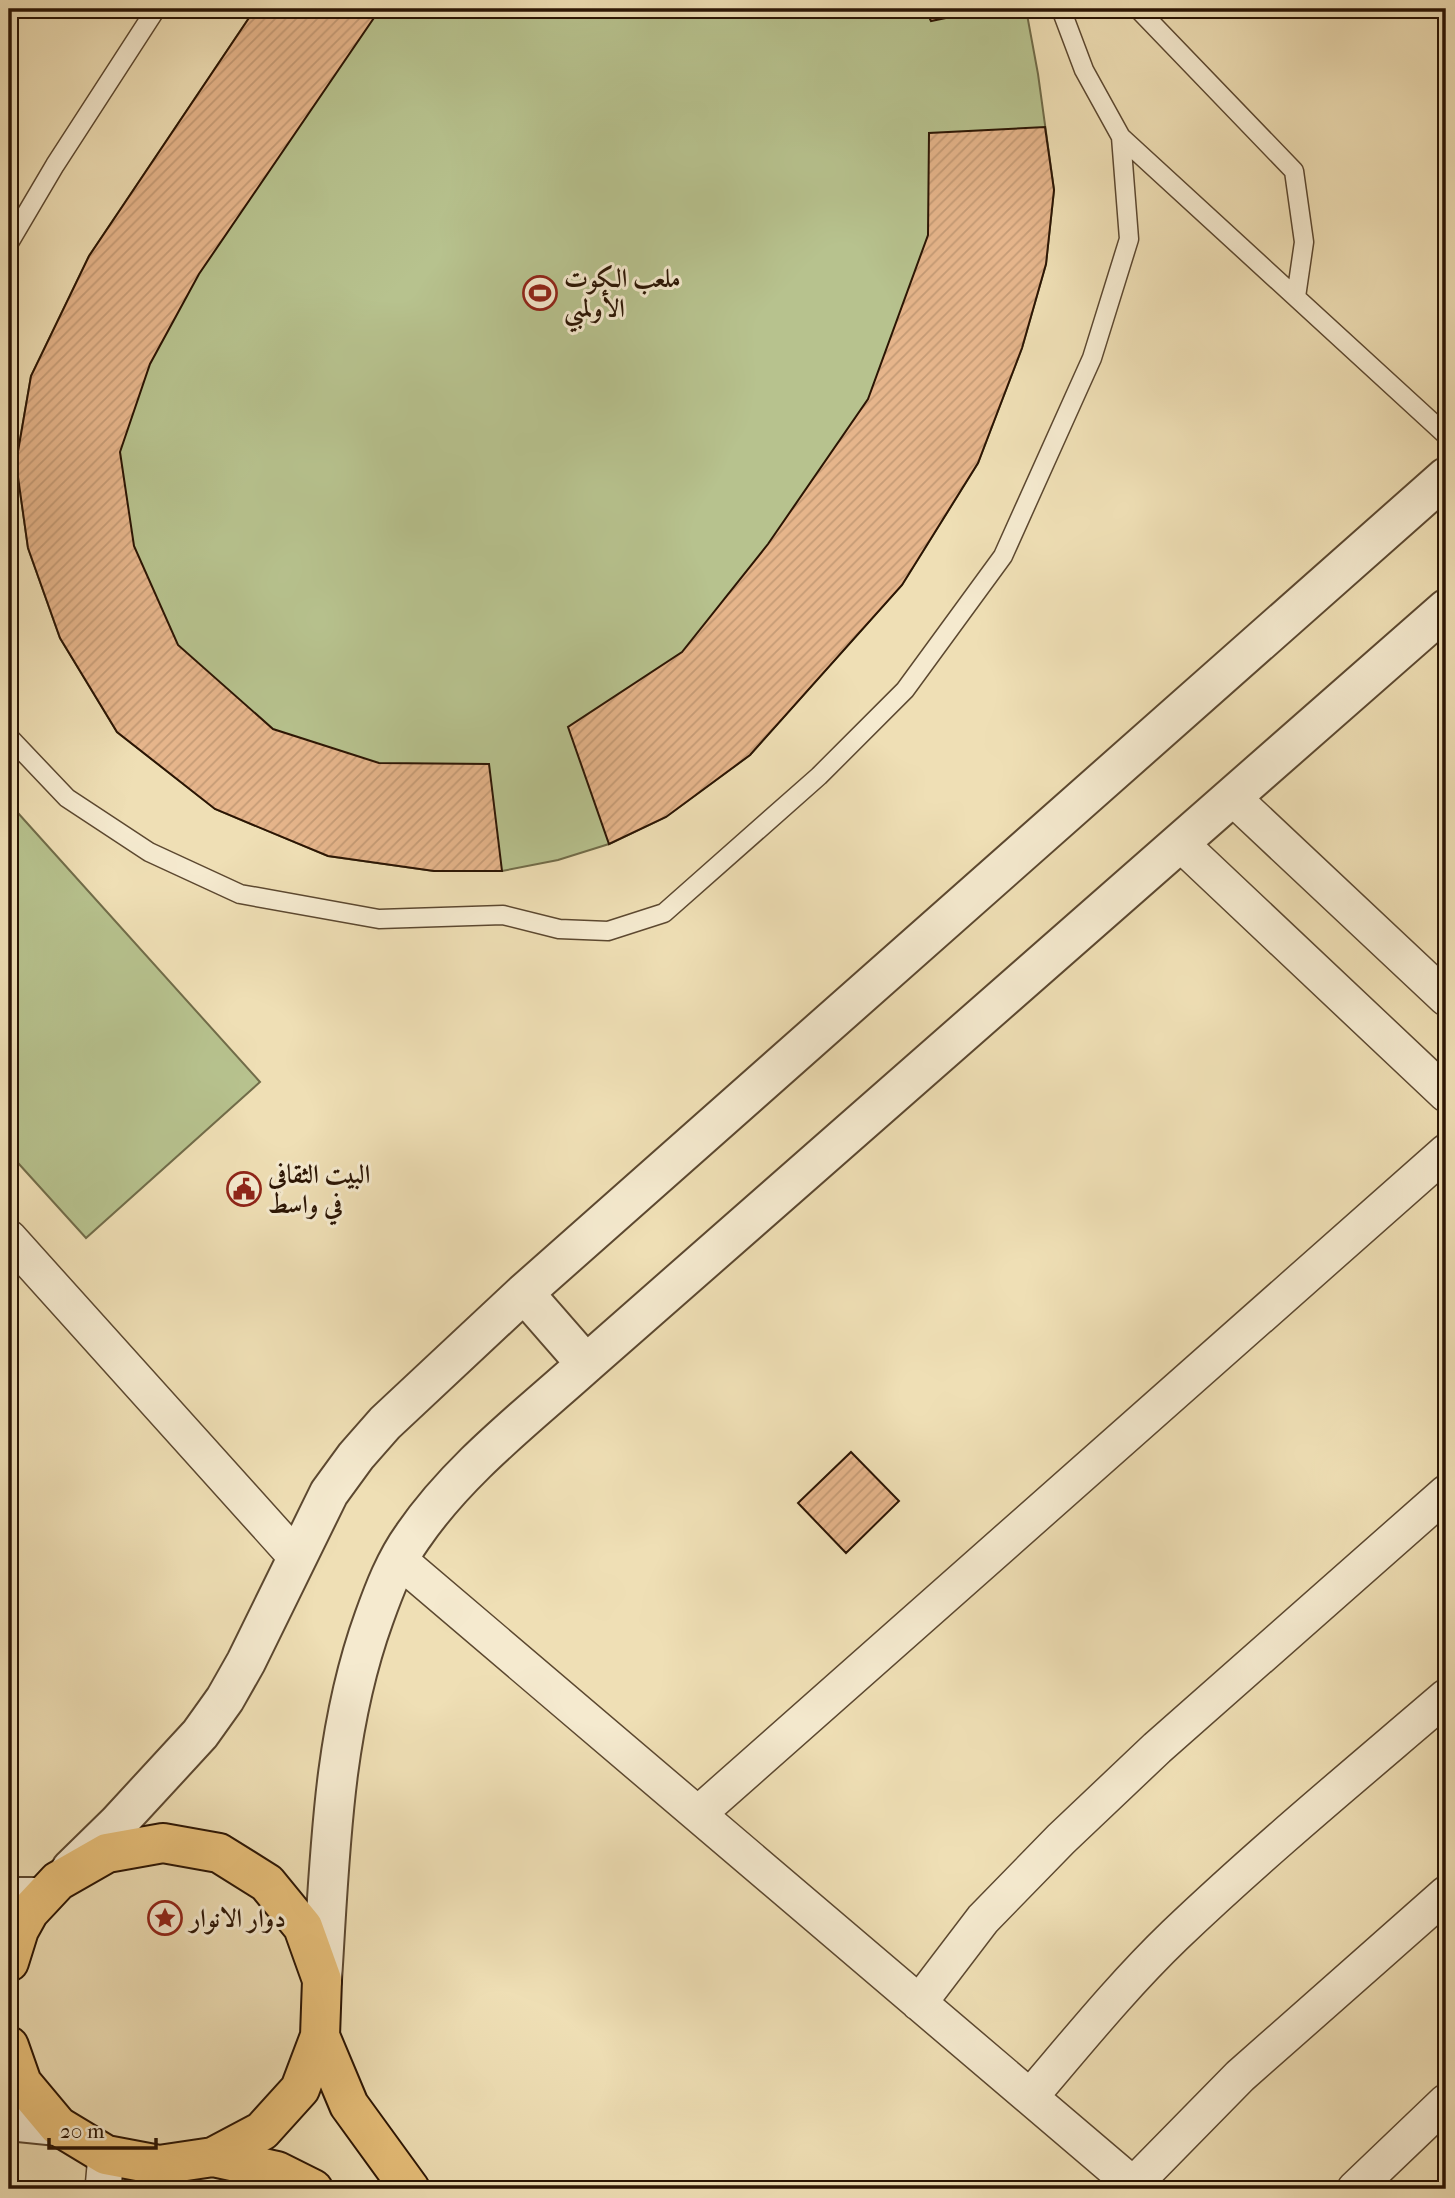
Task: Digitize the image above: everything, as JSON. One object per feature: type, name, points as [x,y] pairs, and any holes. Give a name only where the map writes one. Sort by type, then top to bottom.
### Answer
[{"type":"main road","points":[[9,2046],[15,2079],[105,2172],[213,2157],[262,2131],[300,2089],[320,2036],[322,1980],[303,1927],[267,1883],[219,1853],[163,1843],[107,1853],[24,1917]]},
{"type":"main road","points":[[320,2036],[349,2105],[410,2189]]},
{"type":"main road","points":[[213,2157],[277,2171],[313,2189]]},
{"type":"street","points":[[24,1917],[118,1823],[200,1734],[225,1699],[246,1662],[328,1493],[385,1423],[524,1293],[1446,477]]},
{"type":"street","points":[[322,1980],[332,1820],[345,1718],[358,1660],[398,1559],[441,1499],[586,1364],[1446,610]]},
{"type":"street","points":[[1232,797],[1446,998]]},
{"type":"street","points":[[1181,844],[1446,1094]]},
{"type":"street","points":[[698,1814],[1446,1152]]},
{"type":"street","points":[[9,1238],[297,1558]]},
{"type":"street","points":[[524,1293],[586,1364]]},
{"type":"street","points":[[919,2003],[983,1919],[1060,1839],[1157,1748],[1446,1493]]},
{"type":"street","points":[[398,1559],[1136,2187],[1240,2076],[1446,1894]]},
{"type":"street","points":[[1030,2097],[1174,1936],[1307,1816],[1446,1698]]},
{"type":"street","points":[[1355,2189],[1446,2102]]},
{"type":"street","points":[[9,2121],[58,2126]]},
{"type":"lane","points":[[9,243],[55,165],[156,9]]},
{"type":"lane","points":[[1061,9],[1084,70],[1121,137],[1446,435]]},
{"type":"lane","points":[[1138,9],[1294,172],[1304,243],[1296,297]]},
{"type":"lane","points":[[9,737],[67,798],[149,852],[240,894],[379,919],[503,915],[559,929],[608,931],[664,913],[819,776],[905,690],[1003,556],[1092,358],[1129,239],[1121,137]]},
{"type":"green space","name":"ملعب الكوت الأولمبي","points":[[255,9],[1026,9],[1054,190],[1046,264],[1022,348],[978,463],[902,585],[750,755],[666,817],[609,844],[558,860],[502,871],[434,871],[328,856],[215,809],[117,732],[60,638],[28,548],[16,463],[31,376],[89,256]]},
{"type":"green space","points":[[9,803],[260,1082],[86,1238],[9,1153]]},
{"type":"building","points":[[255,9],[380,9],[199,274],[150,364],[120,452],[134,546],[178,645],[273,729],[379,763],[489,764],[502,871],[434,871],[328,856],[215,809],[117,732],[60,638],[28,548],[16,463],[31,376],[89,256]]},
{"type":"building","points":[[925,9],[989,9],[931,21]]},
{"type":"building","points":[[1045,127],[1054,190],[1046,264],[1022,348],[978,463],[902,585],[750,755],[666,817],[609,844],[568,727],[682,652],[768,544],[868,399],[928,235],[929,133]]},
{"type":"building","points":[[851,1452],[899,1501],[846,1553],[798,1503]]},
{"type":"place","name":"ملعب الكوت الأولمبي","points":[[540,293]]},
{"type":"place","name":"البيت الثقافي في واسط","points":[[244,1189]]},
{"type":"place","name":"دوار الانوار","points":[[165,1918]]}]
